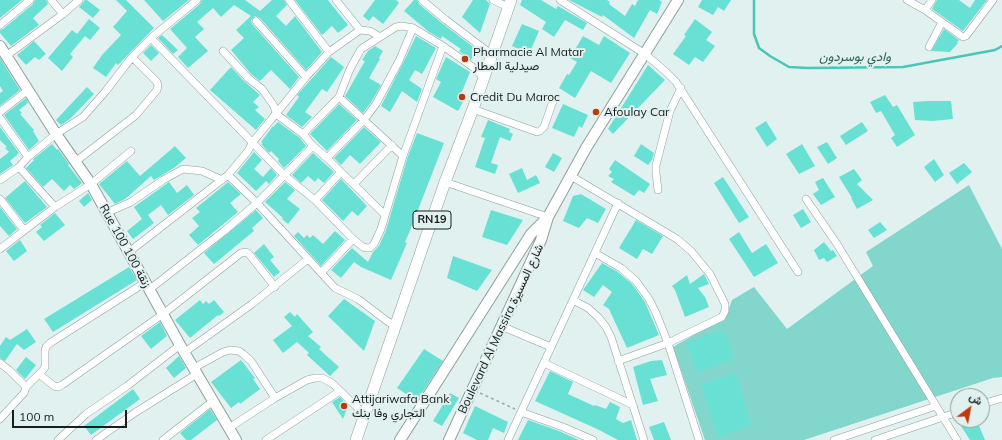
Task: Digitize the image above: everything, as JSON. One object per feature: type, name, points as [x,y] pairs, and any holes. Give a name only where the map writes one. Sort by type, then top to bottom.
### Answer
[{"type":"main road","name":"Boulevard Al Massira شارع المسيرة","points":[[453,439],[501,326],[542,240],[548,217],[586,148],[678,0]]},
{"type":"main road","name":"RN19","points":[[356,440],[445,182],[473,109],[509,4]]},
{"type":"main road","name":"Rue 100 زنقة 100","points":[[0,46],[56,134],[91,184],[182,349],[236,440]]},
{"type":"main road","name":"Boulevard Al Massira شارع المسيرة","points":[[400,440],[531,234],[548,217]]},
{"type":"street","points":[[0,25],[30,0]]},
{"type":"street","points":[[51,0],[63,14]]},
{"type":"street","points":[[6,56],[63,14],[79,0]]},
{"type":"street","points":[[0,180],[19,167],[28,157],[56,134],[83,117],[105,92],[132,56],[196,0]]},
{"type":"street","points":[[289,0],[330,52]]},
{"type":"street","points":[[336,0],[360,30]]},
{"type":"street","points":[[422,0],[491,54]]},
{"type":"street","points":[[493,0],[509,4]]},
{"type":"street","points":[[560,0],[645,54],[666,71],[681,88],[798,272]]},
{"type":"street","points":[[907,0],[926,10],[962,37],[965,36],[993,0]]},
{"type":"street","points":[[926,10],[932,0]]},
{"type":"street","points":[[256,21],[306,77]]},
{"type":"street","points":[[930,47],[942,22]]},
{"type":"street","points":[[303,134],[339,97],[350,69],[361,49],[396,27],[402,26],[413,28],[443,46],[474,68],[483,77]]},
{"type":"street","points":[[327,158],[364,120],[376,104],[399,61],[413,28]]},
{"type":"street","points":[[129,252],[228,175],[306,77],[330,52],[360,30],[370,31],[380,37]]},
{"type":"street","points":[[152,38],[252,143],[284,174],[315,200],[353,239],[363,247],[370,248],[378,236],[403,156],[443,46]]},
{"type":"street","points":[[223,51],[248,78],[262,89],[274,106],[276,114],[303,134],[312,146],[327,158],[385,215]]},
{"type":"street","points":[[75,162],[136,115],[157,90],[157,82],[132,56]]},
{"type":"street","points":[[658,190],[656,182],[656,165],[670,111],[681,88]]},
{"type":"street","points":[[0,112],[28,90]]},
{"type":"street","points":[[339,97],[403,156]]},
{"type":"street","points":[[473,109],[537,132],[544,127],[553,101]]},
{"type":"street","points":[[0,118],[28,157]]},
{"type":"street","points":[[354,184],[392,145]]},
{"type":"street","points":[[0,419],[45,367],[45,351],[46,347],[50,343],[148,286],[223,232],[257,203],[312,146]]},
{"type":"street","points":[[0,249],[55,207],[91,184],[131,151]]},
{"type":"street","points":[[19,167],[55,207]]},
{"type":"street","points":[[106,213],[131,202],[163,180],[183,169],[202,171],[222,180]]},
{"type":"street","points":[[315,200],[340,172]]},
{"type":"street","points":[[228,175],[257,203],[335,288],[358,299],[395,326]]},
{"type":"street","points":[[571,176],[677,239],[691,251],[710,274],[725,304],[725,311],[722,317],[668,342],[618,361]]},
{"type":"street","points":[[445,182],[548,217]]},
{"type":"street","points":[[0,199],[24,230]]},
{"type":"street","points":[[806,199],[837,244],[957,440]]},
{"type":"street","points":[[508,440],[618,203]]},
{"type":"street","points":[[321,273],[353,239]]},
{"type":"street","points":[[39,374],[54,386],[60,386],[163,314],[243,252],[246,252],[252,257],[274,287]]},
{"type":"street","points":[[595,253],[621,268],[636,281],[651,303],[668,342],[699,440]]},
{"type":"street","points":[[58,440],[86,414],[182,349],[246,309],[308,258]]},
{"type":"street","points":[[573,300],[588,308],[606,326],[644,440]]},
{"type":"street","points":[[501,326],[551,347]]},
{"type":"street","points":[[96,440],[223,352],[230,350],[243,354],[251,361],[275,398]]},
{"type":"street","points":[[0,363],[15,375],[26,388]]},
{"type":"street","points":[[544,363],[633,405]]},
{"type":"street","points":[[229,428],[275,398],[307,380],[315,378],[328,380],[365,416]]},
{"type":"street","points":[[266,440],[340,391]]},
{"type":"street","points":[[990,402],[1002,398]]},
{"type":"street","points":[[163,440],[212,401]]},
{"type":"street","points":[[834,440],[936,406]]},
{"type":"street","points":[[521,412],[563,427],[593,440]]},
{"type":"street","points":[[875,440],[950,414]]},
{"type":"path","points":[[473,390],[521,412]]},
{"type":"shaded area","points":[[969,185],[1002,249],[1002,377],[993,378],[963,388],[950,388],[950,392],[804,440],[705,440],[673,347],[726,316],[732,300],[754,287],[787,329],[873,266],[866,252]]},
{"type":"building","points":[[0,0],[22,0],[0,18]]},
{"type":"building","points":[[35,0],[46,0],[48,4],[33,18],[39,25],[11,46],[0,33],[0,30],[33,4]]},
{"type":"building","points":[[85,0],[100,10],[93,18],[79,7]]},
{"type":"building","points":[[116,0],[126,0],[154,28],[118,65],[116,63],[106,77],[93,68],[102,55],[121,35],[113,27],[127,11]]},
{"type":"building","points":[[144,0],[189,0],[163,21]]},
{"type":"building","points":[[202,0],[245,0],[260,11],[272,0],[284,0],[287,5],[276,16],[286,26],[295,16],[322,52],[306,70],[260,18],[255,16],[251,20],[252,24],[299,77],[290,89],[271,70],[260,81],[251,74],[231,50],[244,38],[236,30],[251,16],[234,5],[221,17],[213,8],[197,22],[204,29],[195,37],[208,51],[188,68],[178,57],[187,48],[170,29],[200,4]]},
{"type":"building","points":[[295,0],[328,0],[348,25],[338,33],[332,26],[322,35]]},
{"type":"building","points":[[375,0],[396,0],[399,3],[383,24],[373,16],[369,21],[363,16]]},
{"type":"building","points":[[414,0],[417,0],[419,4],[443,24],[476,49],[471,60],[459,51],[461,49],[442,36],[441,39],[429,32],[404,11]]},
{"type":"building","points":[[473,0],[486,0],[490,4],[480,33],[462,17]]},
{"type":"building","points":[[522,0],[541,0],[556,9],[558,6],[587,23],[583,30],[565,20],[554,37],[542,29],[546,22],[520,5]]},
{"type":"building","points":[[569,0],[607,0],[610,2],[609,4],[625,16],[632,4],[635,6],[638,0],[659,0],[662,2],[657,14],[650,10],[634,38],[603,15],[602,17]]},
{"type":"building","points":[[702,0],[731,0],[724,11],[718,7],[713,15],[698,7]]},
{"type":"building","points":[[937,0],[959,0],[970,8],[975,0],[987,0],[963,31],[932,9]]},
{"type":"building","points":[[89,19],[100,28],[90,40],[85,36],[70,54],[73,57],[62,71],[48,58],[72,30],[77,34]]},
{"type":"building","points":[[695,19],[712,32],[706,40],[715,46],[703,62],[695,57],[689,65],[673,54],[686,36],[684,35]]},
{"type":"building","points":[[522,24],[539,31],[529,54],[512,46]]},
{"type":"building","points":[[944,29],[959,40],[957,42],[958,43],[950,52],[931,51]]},
{"type":"building","points":[[162,35],[178,50],[173,54],[158,38]]},
{"type":"building","points":[[416,36],[436,48],[422,74],[415,70],[409,80],[422,89],[417,102],[402,91],[390,112],[381,106]]},
{"type":"building","points":[[583,36],[599,45],[604,36],[630,53],[611,83],[591,71],[575,98],[559,88],[567,74],[569,75],[577,62],[570,58]]},
{"type":"building","points":[[34,41],[46,54],[39,60],[35,57],[26,65],[17,55]]},
{"type":"building","points":[[151,45],[159,53],[151,61],[143,53]]},
{"type":"building","points":[[375,46],[383,51],[369,78],[381,85],[363,113],[345,96],[365,61],[362,60],[368,51]]},
{"type":"building","points":[[331,57],[344,67],[327,92],[322,89],[305,112],[312,117],[302,127],[286,115],[299,97],[297,95]]},
{"type":"building","points":[[446,57],[470,72],[461,94],[466,96],[458,111],[433,97],[441,82],[436,79]]},
{"type":"building","points":[[0,58],[20,90],[0,106],[0,93],[3,91],[0,86]]},
{"type":"building","points":[[648,65],[665,80],[613,134],[608,129]]},
{"type":"building","points":[[231,67],[260,95],[253,102],[259,107],[255,110],[265,119],[256,130],[210,90]]},
{"type":"building","points":[[87,87],[94,94],[70,119],[61,125],[56,120]]},
{"type":"building","points":[[885,95],[893,107],[897,105],[915,135],[897,147],[891,138],[895,135],[881,111],[876,113],[870,102]]},
{"type":"building","points":[[26,98],[28,103],[19,110],[22,113],[20,114],[34,130],[33,131],[39,141],[29,150],[4,115]]},
{"type":"building","points":[[951,101],[953,119],[932,121],[915,120],[913,102]]},
{"type":"building","points":[[339,104],[357,120],[327,151],[310,134]]},
{"type":"building","points":[[563,104],[588,115],[582,128],[579,126],[574,137],[552,128]]},
{"type":"building","points":[[488,120],[510,129],[509,132],[513,134],[510,141],[500,137],[491,163],[498,165],[495,174],[475,167],[485,138],[481,137]]},
{"type":"building","points":[[766,121],[777,139],[767,147],[755,128]]},
{"type":"building","points":[[278,122],[300,138],[306,146],[284,168],[278,161],[279,159],[271,151],[269,153],[261,144],[273,126]]},
{"type":"building","points":[[862,122],[868,131],[846,145],[840,136]]},
{"type":"building","points":[[0,127],[19,153],[10,161],[13,165],[0,174],[0,159],[9,152],[5,148],[7,147],[0,140]]},
{"type":"building","points":[[364,127],[381,142],[360,164],[350,155],[341,165],[334,158]]},
{"type":"building","points":[[417,133],[444,143],[405,242],[407,243],[391,280],[361,267],[354,262],[341,278],[331,270],[352,248],[368,262],[373,252],[379,246],[386,230],[408,156]]},
{"type":"building","points":[[827,142],[837,158],[828,164],[817,147]]},
{"type":"building","points":[[52,144],[57,150],[58,149],[82,183],[74,189],[70,185],[64,191],[52,179],[43,187],[26,168],[34,160],[33,159]]},
{"type":"building","points":[[641,144],[654,153],[652,160],[648,165],[634,156]]},
{"type":"building","points":[[802,144],[815,166],[799,174],[786,154]]},
{"type":"building","points":[[175,146],[186,158],[174,168],[154,180],[151,176],[125,199],[115,204],[99,184],[127,161],[140,176]]},
{"type":"building","points":[[254,152],[262,160],[254,169],[263,177],[271,168],[277,175],[269,184],[266,181],[256,191],[237,173]]},
{"type":"building","points":[[313,153],[334,172],[324,183],[318,178],[315,182],[308,176],[301,183],[292,175]]},
{"type":"building","points":[[553,153],[562,158],[554,172],[545,167]]},
{"type":"building","points":[[934,159],[944,175],[935,182],[924,167]]},
{"type":"building","points":[[615,160],[650,184],[644,193],[639,190],[634,196],[611,182],[614,179],[608,176],[612,172],[609,169]]},
{"type":"building","points":[[964,163],[972,172],[957,184],[949,173]]},
{"type":"building","points":[[522,168],[527,180],[536,175],[540,183],[518,193],[509,174]]},
{"type":"building","points":[[854,169],[862,180],[857,184],[873,200],[857,209],[839,177]]},
{"type":"building","points":[[723,177],[749,217],[739,223],[714,183]]},
{"type":"building","points":[[823,178],[835,197],[821,205],[813,194],[819,190],[815,182]]},
{"type":"building","points":[[341,179],[367,206],[358,216],[352,211],[343,221],[322,200]]},
{"type":"building","points":[[25,181],[47,207],[25,223],[5,198]]},
{"type":"building","points":[[169,182],[177,193],[187,185],[194,195],[168,215],[161,205],[148,215],[154,223],[133,239],[127,231],[142,219],[134,207]]},
{"type":"building","points":[[228,182],[241,194],[230,203],[238,212],[198,245],[189,235],[199,226],[192,218],[200,212],[196,208]]},
{"type":"building","points":[[285,182],[295,190],[287,199],[300,209],[288,224],[265,202]]},
{"type":"building","points":[[88,193],[92,200],[84,207],[79,201]]},
{"type":"building","points":[[581,194],[606,209],[598,223],[587,218],[579,228],[563,221],[573,196]]},
{"type":"building","points":[[0,207],[17,229],[9,236],[0,226]]},
{"type":"building","points":[[803,209],[811,222],[801,228],[793,215]]},
{"type":"building","points":[[256,210],[263,218],[252,228],[254,231],[214,264],[204,253]]},
{"type":"building","points":[[491,210],[523,220],[507,245],[482,237]]},
{"type":"building","points":[[55,213],[65,225],[44,241],[36,232],[42,227],[40,225]]},
{"type":"building","points":[[636,220],[663,236],[652,254],[643,249],[637,259],[619,248]]},
{"type":"building","points":[[880,222],[887,230],[874,238],[868,230]]},
{"type":"building","points":[[335,231],[345,240],[321,266],[294,236],[298,232],[304,238],[307,235],[310,238],[313,235],[323,244]]},
{"type":"building","points":[[739,232],[752,253],[766,244],[778,263],[754,277],[729,239]]},
{"type":"building","points":[[20,240],[27,251],[14,261],[6,251]]},
{"type":"building","points":[[824,242],[837,256],[827,262],[824,258],[819,260],[814,250]]},
{"type":"building","points":[[264,244],[274,257],[270,260],[280,272],[274,277],[254,253]]},
{"type":"building","points":[[453,256],[492,270],[477,291],[447,278]]},
{"type":"building","points":[[602,263],[618,272],[632,284],[645,302],[659,335],[627,348],[609,309],[603,305],[612,292],[603,285],[594,297],[583,290]]},
{"type":"building","points":[[129,267],[137,280],[53,332],[44,319]]},
{"type":"building","points":[[704,274],[709,284],[698,288],[705,297],[709,307],[685,317],[675,290],[672,286],[687,275],[690,284]]},
{"type":"building","points":[[344,299],[375,321],[364,351],[328,316]]},
{"type":"building","points":[[200,300],[203,304],[206,301],[209,304],[214,300],[224,312],[219,316],[218,315],[190,338],[175,320]]},
{"type":"building","points":[[290,312],[295,317],[297,314],[313,332],[308,336],[321,347],[319,349],[339,367],[330,376],[307,355],[309,353],[297,342],[283,353],[273,340],[292,326],[284,317]]},
{"type":"building","points":[[160,322],[167,336],[151,349],[141,336]]},
{"type":"building","points":[[27,329],[36,342],[24,350],[17,344],[5,361],[0,358],[0,346],[6,337],[10,340]]},
{"type":"building","points":[[724,330],[734,359],[697,372],[687,343]]},
{"type":"building","points":[[424,349],[443,361],[417,401],[397,388]]},
{"type":"building","points":[[179,356],[186,368],[174,378],[166,368]]},
{"type":"building","points":[[26,357],[36,365],[25,379],[16,370]]},
{"type":"building","points":[[241,360],[255,378],[253,379],[260,389],[240,404],[239,402],[231,408],[211,382]]},
{"type":"building","points":[[662,360],[667,375],[650,379],[658,401],[643,405],[633,367],[651,361]]},
{"type":"building","points":[[550,371],[573,382],[568,394],[594,406],[595,405],[606,409],[610,402],[620,407],[616,419],[623,423],[631,420],[637,440],[618,440],[535,401]]},
{"type":"building","points":[[736,373],[751,425],[718,437],[701,385]]},
{"type":"building","points":[[133,389],[140,399],[91,435],[84,426]]},
{"type":"building","points":[[450,393],[459,398],[442,426],[433,421]]},
{"type":"building","points":[[340,397],[348,406],[343,419],[332,402]]},
{"type":"building","points":[[475,406],[508,422],[504,433],[493,428],[488,440],[477,440],[463,433]]},
{"type":"building","points":[[210,409],[217,420],[191,440],[186,440],[180,433]]},
{"type":"building","points":[[528,420],[559,431],[579,440],[518,440]]},
{"type":"building","points":[[664,422],[671,440],[654,440],[649,427]]},
{"type":"building","points":[[962,428],[980,428],[985,440],[970,440]]},
{"type":"waterway","name":"وادي بوسردون","points":[[754,0],[754,34],[759,48],[789,67],[903,67],[995,50],[1002,46]]},
{"type":"place","name":"Pharmacie Al Matar صيدلية المطار","points":[[465,59]]},
{"type":"place","name":"Credit Du Maroc","points":[[462,97]]},
{"type":"place","name":"Afoulay Car","points":[[596,112]]},
{"type":"place","name":"Attijariwafa Bank التجاري وفا بنك","points":[[344,406]]}]
